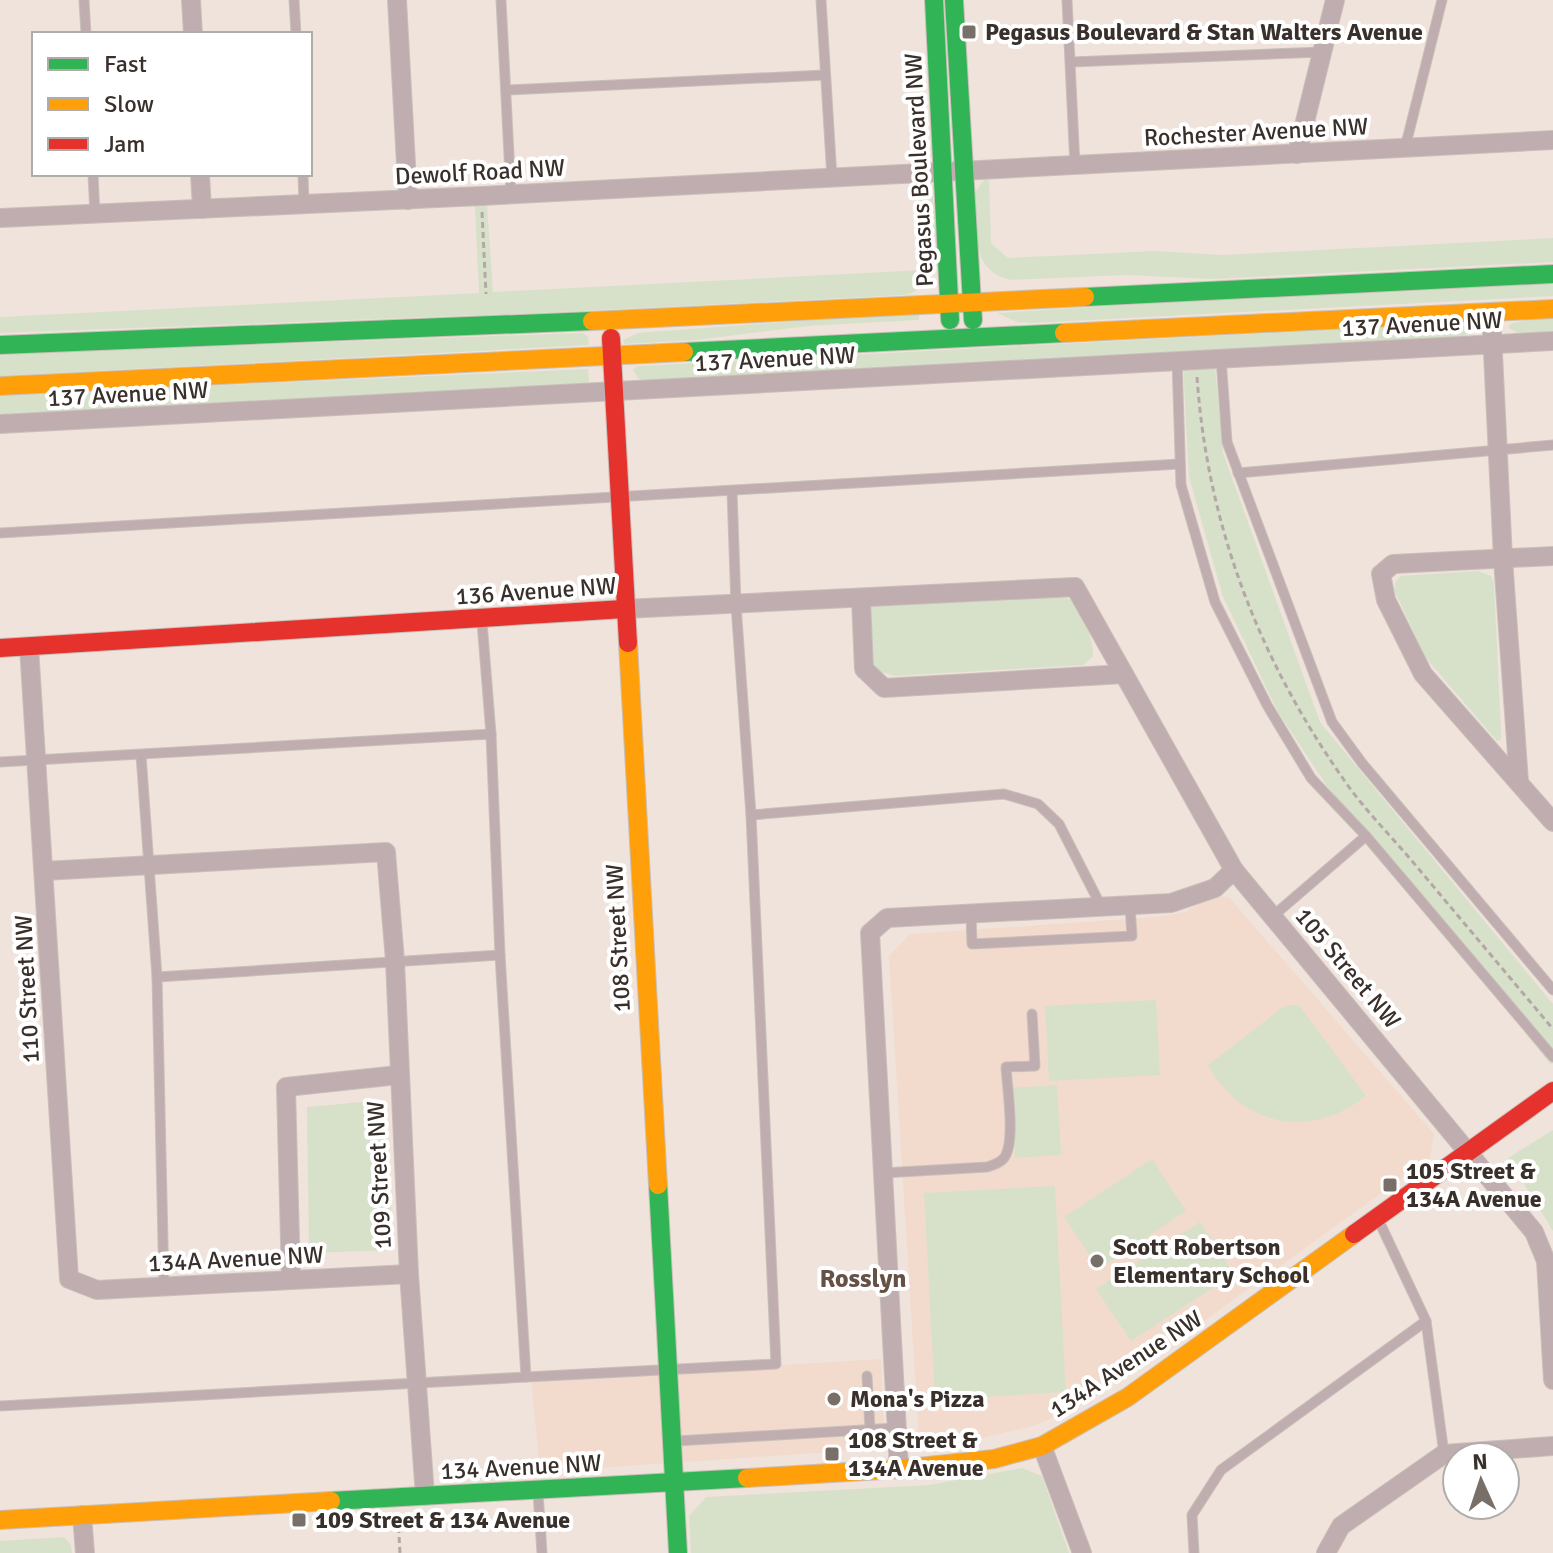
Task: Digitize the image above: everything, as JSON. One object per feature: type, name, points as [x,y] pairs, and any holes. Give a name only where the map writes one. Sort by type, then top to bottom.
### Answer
[{"type":"street","points":[[191,0],[193,32]]},
{"type":"street","points":[[397,0],[408,200]]},
{"type":"street","name":"Pegasus Boulevard NW","points":[[934,0],[952,338]]},
{"type":"street","name":"Pegasus Boulevard NW","points":[[954,0],[974,337]]},
{"type":"street","points":[[1297,154],[1335,0]]},
{"type":"street","name":"Rochester Avenue NW","points":[[963,172],[1553,140]]},
{"type":"street","name":"Dewolf Road NW","points":[[0,218],[963,172]]},
{"type":"street","points":[[200,176],[202,209]]},
{"type":"street","name":"137 Avenue NW","points":[[0,345],[610,320],[1553,274]]},
{"type":"street","name":"137 Avenue NW","points":[[0,386],[1553,309]]},
{"type":"street","points":[[1491,312],[1503,559],[1519,782]]},
{"type":"street","name":"108 Street NW","points":[[610,320],[678,1553]]},
{"type":"street","name":"137 Avenue NW","points":[[0,424],[1553,341]]},
{"type":"street","points":[[1553,556],[1393,564],[1381,574],[1386,600],[1423,674],[1553,822]]},
{"type":"street","name":"136 Avenue NW","points":[[0,648],[624,609],[1075,587]]},
{"type":"street","name":"105 Street NW","points":[[1075,587],[1234,870],[1534,1232],[1546,1261],[1553,1380]]},
{"type":"street","points":[[861,599],[864,669],[884,688],[1124,674]]},
{"type":"street","name":"110 Street NW","points":[[29,647],[69,1279]]},
{"type":"street","name":"109 Street NW","points":[[148,865],[386,852],[395,961],[415,1384],[425,1496]]},
{"type":"street","points":[[44,871],[148,865]]},
{"type":"street","points":[[899,1469],[870,933],[887,918],[1171,903],[1215,888],[1234,870]]},
{"type":"street","points":[[291,1280],[286,1087],[398,1075]]},
{"type":"street","name":"134A Avenue NW","points":[[1042,1446],[1128,1397],[1553,1091]]},
{"type":"street","name":"134A Avenue NW","points":[[69,1279],[97,1290],[409,1274]]},
{"type":"street","points":[[1042,1446],[1082,1553]]},
{"type":"street","name":"134 Avenue NW","points":[[0,1520],[899,1469],[994,1459],[1042,1446]]},
{"type":"street","points":[[1521,1448],[1553,1446]]},
{"type":"street","points":[[1326,1553],[1341,1526],[1441,1456]]},
{"type":"street","points":[[82,1515],[85,1553]]},
{"type":"lane","points":[[84,0],[86,32]]},
{"type":"lane","points":[[294,0],[296,32]]},
{"type":"lane","points":[[501,0],[511,194]]},
{"type":"lane","points":[[821,0],[832,178]]},
{"type":"lane","points":[[1067,0],[1075,166]]},
{"type":"lane","points":[[1405,148],[1442,0]]},
{"type":"lane","points":[[1071,62],[1322,52]]},
{"type":"lane","points":[[506,90],[825,75]]},
{"type":"lane","points":[[93,176],[95,215]]},
{"type":"lane","points":[[303,176],[304,205]]},
{"type":"lane","points":[[1221,358],[1227,442],[1332,722],[1362,763],[1553,990]]},
{"type":"lane","points":[[1177,360],[1181,485],[1215,602],[1267,705],[1311,778],[1366,836],[1553,1057]]},
{"type":"lane","points":[[1238,473],[1553,445]]},
{"type":"lane","points":[[0,533],[1180,464]]},
{"type":"lane","points":[[0,1406],[776,1364],[751,815],[736,605],[732,491]]},
{"type":"lane","points":[[482,619],[526,1377]]},
{"type":"lane","points":[[0,762],[491,734]]},
{"type":"lane","points":[[141,755],[157,977],[164,1287]]},
{"type":"lane","points":[[751,815],[1004,794],[1038,804],[1059,824],[1102,908]]},
{"type":"lane","points":[[1273,916],[1366,836]]},
{"type":"lane","points":[[971,914],[972,944],[1132,936],[1130,906]]},
{"type":"lane","points":[[157,977],[500,955]]},
{"type":"lane","points":[[883,1173],[987,1167],[997,1164],[1004,1157],[1010,1141],[1006,1067],[1035,1066],[1032,1014]]},
{"type":"lane","points":[[1378,1218],[1426,1321],[1442,1441]]},
{"type":"lane","points":[[1194,1553],[1192,1515],[1221,1470],[1426,1321]]},
{"type":"lane","points":[[867,1376],[870,1429]]},
{"type":"lane","points":[[671,1441],[896,1428]]},
{"type":"lane","points":[[538,1490],[542,1553]]},
{"type":"path","points":[[481,196],[486,294]]},
{"type":"path","points":[[397,1498],[400,1553]]},
{"type":"shaded area","name":"Scott Robertson Elementary School","points":[[1212,896],[1229,897],[1434,1134],[1430,1158],[1090,1400],[1037,1425],[937,1449],[919,1442],[889,956],[910,934],[1156,917],[1185,912]]},
{"type":"shaded area","points":[[881,1359],[884,1431],[874,1449],[540,1472],[531,1380]]},
{"type":"green space","points":[[984,180],[989,180],[991,243],[1008,258],[1155,251],[1222,255],[1553,238],[1553,262],[1212,279],[1126,275],[1011,280],[997,275],[988,267],[978,246],[975,192]]},
{"type":"green space","points":[[919,184],[923,184],[933,195],[937,254],[929,280],[905,295],[539,313],[0,333],[0,317],[479,293],[475,206],[487,205],[493,292],[923,270]]},
{"type":"green space","points":[[1553,279],[1553,296],[1032,323],[1017,322],[997,313]]},
{"type":"green space","points":[[919,312],[919,320],[808,326],[697,340],[624,344],[623,340],[638,333]]},
{"type":"green space","points":[[1553,316],[1553,333],[1518,334],[1508,327],[1512,323]]},
{"type":"green space","points":[[1465,323],[1470,326],[1470,333],[1458,338],[649,382],[639,379],[633,370],[638,366]]},
{"type":"green space","points":[[581,333],[588,336],[589,345],[0,376],[0,354]]},
{"type":"green space","points":[[1215,365],[1223,453],[1320,722],[1553,1004],[1551,1065],[1327,786],[1278,712],[1223,597],[1189,477],[1183,367]]},
{"type":"green space","points":[[588,369],[589,382],[581,385],[0,418],[0,395]]},
{"type":"green space","points":[[1478,571],[1491,576],[1494,584],[1501,734],[1501,739],[1497,741],[1426,658],[1394,590],[1401,576]]},
{"type":"green space","points":[[1055,595],[1072,600],[1087,626],[1093,656],[1084,665],[895,676],[878,671],[868,655],[868,609],[876,605]]},
{"type":"green space","points":[[1156,1000],[1160,1075],[1049,1081],[1045,1006]]},
{"type":"green space","points":[[1286,1005],[1299,1005],[1366,1096],[1345,1110],[1301,1122],[1258,1114],[1222,1086],[1208,1065]]},
{"type":"green space","points":[[1057,1085],[1061,1155],[1015,1158],[1011,1088]]},
{"type":"green space","points":[[384,1100],[394,1250],[309,1253],[307,1107]]},
{"type":"green space","points":[[1553,1130],[1553,1231],[1508,1158]]},
{"type":"green space","points":[[1152,1159],[1186,1211],[1099,1269],[1064,1217]]},
{"type":"green space","points":[[1055,1186],[1066,1392],[935,1400],[924,1193]]},
{"type":"green space","points":[[1200,1222],[1234,1274],[1131,1341],[1096,1289]]},
{"type":"green space","points":[[1022,1468],[1042,1476],[1069,1553],[691,1553],[689,1516],[706,1497],[929,1485]]},
{"type":"green space","points":[[64,1537],[71,1545],[72,1553],[0,1553],[0,1541]]},
{"type":"traffic: fast","points":[[934,0],[950,320]]},
{"type":"traffic: fast","points":[[954,0],[973,320]]},
{"type":"traffic: fast","points":[[1085,297],[1553,274]]},
{"type":"traffic: fast","points":[[0,345],[592,321]]},
{"type":"traffic: fast","points":[[684,352],[1064,333]]},
{"type":"traffic: fast","points":[[658,1185],[678,1553]]},
{"type":"traffic: fast","points":[[331,1501],[747,1478]]},
{"type":"traffic: slow","points":[[592,321],[1085,297]]},
{"type":"traffic: slow","points":[[1064,333],[1553,309]]},
{"type":"traffic: slow","points":[[0,386],[684,352]]},
{"type":"traffic: slow","points":[[628,643],[658,1185]]},
{"type":"traffic: slow","points":[[747,1478],[899,1469],[994,1459],[1042,1446],[1128,1397],[1354,1234]]},
{"type":"traffic: slow","points":[[0,1520],[331,1501]]},
{"type":"traffic: jam","points":[[611,338],[628,643]]},
{"type":"traffic: jam","points":[[0,648],[624,609]]},
{"type":"traffic: jam","points":[[1354,1234],[1553,1091]]},
{"type":"place","name":"Pegasus Boulevard & Stan Walters Avenue","points":[[969,32]]},
{"type":"place","name":"105 Street & 134A Avenue","points":[[1390,1185]]},
{"type":"place","name":"Scott Robertson Elementary School","points":[[1097,1261]]},
{"type":"place","name":"Mona's Pizza","points":[[834,1399]]},
{"type":"place","name":"108 Street & 134A Avenue","points":[[832,1454]]},
{"type":"place","name":"109 Street & 134 Avenue","points":[[299,1520]]},
{"type":"district","name":"Rosslyn","points":[[863,1278]]}]
